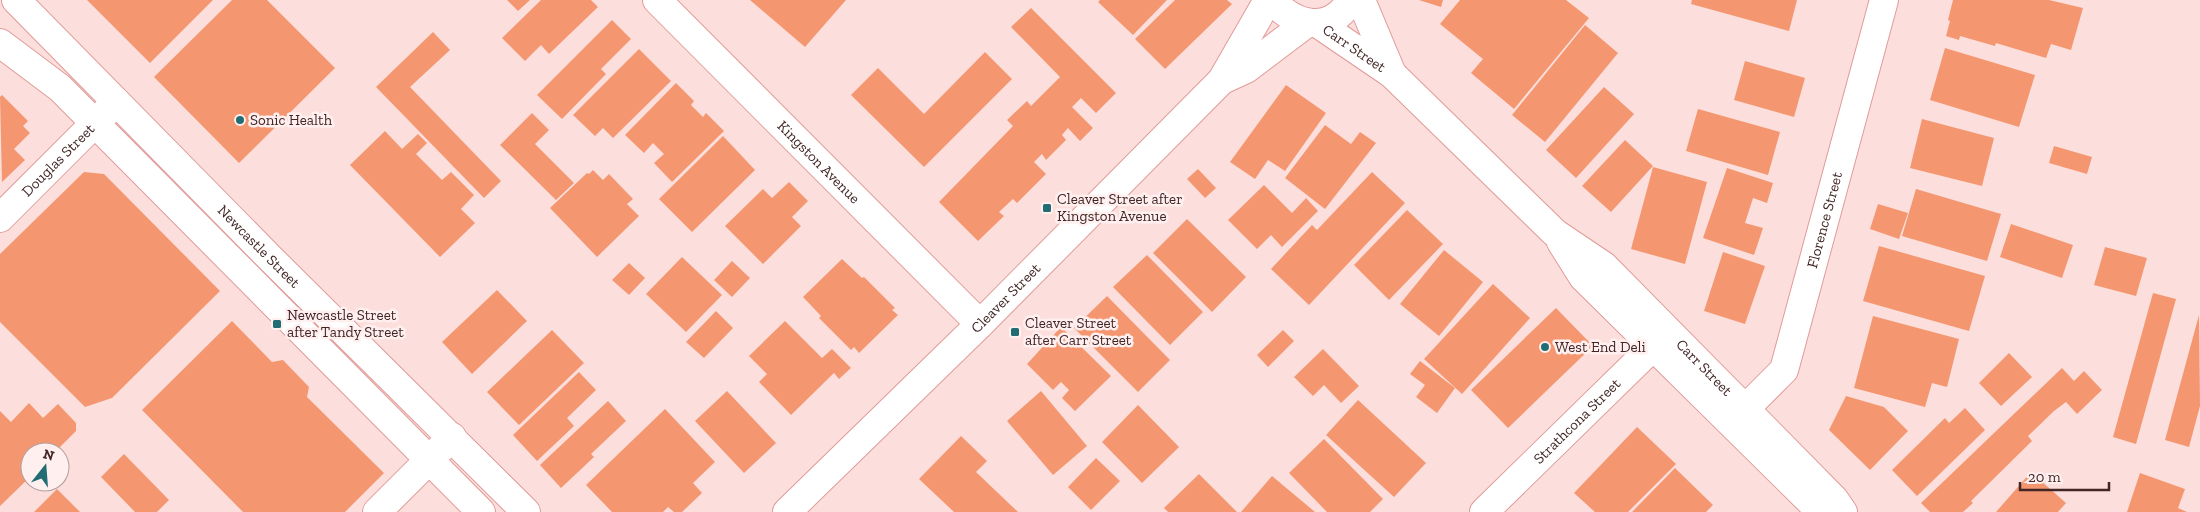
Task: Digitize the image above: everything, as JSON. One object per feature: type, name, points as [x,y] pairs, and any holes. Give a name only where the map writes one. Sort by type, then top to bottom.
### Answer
[{"type":"street","name":"Newcastle Street","points":[[16,0],[526,512]]},
{"type":"street","name":"Kingston Avenue","points":[[657,0],[980,324]]},
{"type":"street","name":"Carr Street","points":[[1270,0],[1293,19],[1312,23],[1392,74],[1555,233],[1583,277],[1661,338],[1739,415],[1834,499],[1844,512]]},
{"type":"street","points":[[1222,80],[1270,0]]},
{"type":"street","points":[[1222,80],[1246,70],[1312,23],[1337,16],[1351,0]]},
{"type":"street","name":"Carr Street","points":[[1361,0],[1392,74]]},
{"type":"street","name":"Florence Street","points":[[1739,415],[1784,370],[1884,0]]},
{"type":"street","name":"Newcastle Street","points":[[0,43],[60,88],[481,512]]},
{"type":"street","name":"Cleaver Street","points":[[787,512],[980,324],[1222,80]]},
{"type":"street","name":"Douglas Street","points":[[0,218],[116,102]]},
{"type":"street","name":"Strathcona Street","points":[[1484,512],[1661,338]]},
{"type":"street","name":"Carr Street","points":[[1739,415],[1822,512]]},
{"type":"street","points":[[377,512],[452,437]]},
{"type":"building","points":[[87,0],[213,0],[150,63]]},
{"type":"building","name":"Sonic Health","points":[[232,0],[267,0],[335,68],[239,163],[154,77]]},
{"type":"building","points":[[507,0],[530,0],[518,11]]},
{"type":"building","points":[[541,0],[591,0],[598,7],[549,54],[541,45],[525,61],[502,38]]},
{"type":"building","points":[[750,0],[846,0],[805,47]]},
{"type":"building","points":[[1100,0],[1167,0],[1133,35],[1098,2]]},
{"type":"building","points":[[1175,0],[1227,0],[1232,4],[1165,69],[1135,39]]},
{"type":"building","points":[[1419,0],[1443,0],[1441,7]]},
{"type":"building","points":[[1460,0],[1566,0],[1589,18],[1514,109],[1471,73],[1483,59],[1440,24]]},
{"type":"building","points":[[1692,0],[1797,0],[1789,31],[1691,4]]},
{"type":"building","points":[[1953,0],[2049,0],[2083,8],[2071,50],[2051,44],[2046,58],[1996,43],[1995,46],[1960,36],[1959,40],[1946,36]]},
{"type":"building","points":[[1031,8],[1116,93],[1096,113],[1081,98],[1072,107],[1093,128],[1080,141],[1068,128],[1062,135],[1066,140],[1046,160],[1042,154],[1034,162],[1046,174],[1017,203],[1013,199],[999,212],[1004,216],[978,241],[939,202],[1013,126],[1007,120],[1027,101],[1031,106],[1060,77],[1011,27]]},
{"type":"building","points":[[612,20],[631,39],[601,69],[606,74],[562,119],[537,95]]},
{"type":"building","points":[[1585,25],[1618,53],[1545,142],[1512,115]]},
{"type":"building","points":[[433,32],[450,50],[410,87],[501,181],[484,198],[376,87]]},
{"type":"building","points":[[1945,48],[2035,75],[2019,127],[1930,100]]},
{"type":"building","points":[[639,49],[671,81],[613,138],[603,128],[595,136],[573,115]]},
{"type":"building","points":[[985,52],[1012,79],[924,167],[851,95],[878,68],[924,114]]},
{"type":"building","points":[[1745,61],[1805,78],[1794,117],[1734,100]]},
{"type":"building","points":[[676,83],[694,101],[691,105],[703,117],[706,113],[724,131],[672,182],[654,163],[664,154],[653,143],[644,153],[625,135]]},
{"type":"building","points":[[1286,85],[1326,113],[1285,171],[1268,160],[1255,179],[1230,162]]},
{"type":"building","points":[[1604,87],[1634,114],[1576,178],[1546,150]]},
{"type":"building","points":[[2,95],[28,121],[23,126],[30,133],[14,149],[25,160],[2,182],[0,97]]},
{"type":"building","points":[[1698,109],[1780,132],[1768,175],[1686,151]]},
{"type":"building","points":[[532,113],[549,130],[535,144],[574,183],[556,200],[500,145]]},
{"type":"building","points":[[1922,119],[1994,138],[1982,186],[1910,168]]},
{"type":"building","points":[[1325,125],[1351,144],[1360,132],[1376,143],[1325,209],[1285,178]]},
{"type":"building","points":[[385,131],[402,149],[418,134],[427,143],[416,154],[442,180],[451,172],[474,195],[461,209],[475,223],[440,257],[350,165]]},
{"type":"building","points":[[723,136],[755,170],[692,232],[659,199]]},
{"type":"building","points":[[1625,140],[1653,166],[1611,212],[1582,186]]},
{"type":"building","points":[[2054,146],[2092,157],[2087,174],[2049,163]]},
{"type":"building","points":[[1653,167],[1707,182],[1685,264],[1631,249]]},
{"type":"building","points":[[1727,168],[1773,183],[1767,203],[1753,198],[1745,223],[1763,228],[1754,255],[1703,238]]},
{"type":"building","points":[[1198,169],[1216,188],[1205,198],[1187,179]]},
{"type":"building","points":[[593,170],[603,180],[609,174],[633,199],[627,204],[639,216],[597,257],[550,208],[587,173],[589,174]]},
{"type":"building","points":[[84,172],[104,174],[220,291],[112,398],[85,407],[0,322],[0,254]]},
{"type":"building","points":[[1372,172],[1405,203],[1309,305],[1271,269],[1312,225],[1317,230]]},
{"type":"building","points":[[789,182],[808,201],[792,217],[801,226],[763,264],[725,226],[763,189],[772,198]]},
{"type":"building","points":[[1264,185],[1292,213],[1306,198],[1318,211],[1282,247],[1271,235],[1257,249],[1228,220]]},
{"type":"building","points":[[1916,189],[2001,214],[1987,261],[1902,236]]},
{"type":"building","points":[[1878,204],[1908,213],[1899,239],[1870,229]]},
{"type":"building","points":[[1407,210],[1443,244],[1389,300],[1354,265]]},
{"type":"building","points":[[1187,219],[1246,277],[1212,312],[1153,253]]},
{"type":"building","points":[[2011,224],[2073,245],[2062,278],[2000,257]]},
{"type":"building","points":[[1879,246],[1985,276],[1969,331],[1863,301]]},
{"type":"building","points":[[2105,247],[2147,258],[2136,296],[2094,285]]},
{"type":"building","points":[[1444,250],[1483,282],[1439,336],[1400,304]]},
{"type":"building","points":[[1723,252],[1765,266],[1745,324],[1704,311]]},
{"type":"building","points":[[1147,255],[1203,312],[1170,345],[1113,287]]},
{"type":"building","points":[[682,257],[722,295],[686,332],[646,294]]},
{"type":"building","points":[[842,259],[862,278],[864,277],[895,308],[892,310],[898,315],[859,353],[854,347],[851,350],[819,318],[821,316],[803,297]]},
{"type":"building","points":[[732,261],[750,278],[732,297],[714,280]]},
{"type":"building","points":[[629,263],[645,278],[629,295],[612,280]]},
{"type":"building","points":[[1493,284],[1530,318],[1462,394],[1424,359]]},
{"type":"building","points":[[497,290],[527,321],[472,374],[442,342]]},
{"type":"building","points":[[2153,293],[2176,299],[2136,444],[2113,437]]},
{"type":"building","points":[[1107,296],[1170,360],[1138,392],[1074,328]]},
{"type":"building","points":[[1556,308],[1593,346],[1508,428],[1471,390]]},
{"type":"building","points":[[716,311],[733,328],[704,358],[686,342]]},
{"type":"building","points":[[2199,315],[2200,406],[2189,447],[2165,440]]},
{"type":"building","points":[[1873,316],[1959,339],[1947,387],[1932,383],[1925,407],[1854,388]]},
{"type":"building","points":[[232,321],[272,362],[283,360],[309,387],[307,397],[384,473],[345,512],[243,512],[142,410]]},
{"type":"building","points":[[785,321],[822,358],[832,349],[851,368],[839,379],[834,373],[791,415],[759,382],[767,374],[749,356]]},
{"type":"building","points":[[1061,327],[1111,376],[1075,411],[1062,398],[1069,390],[1061,382],[1053,390],[1027,364]]},
{"type":"building","points":[[552,330],[584,363],[519,425],[487,392]]},
{"type":"building","points":[[1283,330],[1294,341],[1268,367],[1257,355]]},
{"type":"building","points":[[1323,349],[1359,386],[1341,403],[1324,385],[1313,396],[1294,377]]},
{"type":"building","points":[[2009,353],[2032,377],[2001,406],[1979,383]]},
{"type":"building","points":[[1420,361],[1455,388],[1437,413],[1416,397],[1425,385],[1410,374]]},
{"type":"building","points":[[2062,368],[2074,381],[2084,371],[2102,390],[2077,414],[2066,402],[2054,411],[2028,436],[2032,441],[1971,501],[1973,503],[1963,512],[1930,512],[1921,503]]},
{"type":"building","points":[[579,372],[596,390],[567,418],[574,426],[537,461],[513,435]]},
{"type":"building","points":[[727,391],[776,443],[744,473],[695,421]]},
{"type":"building","points":[[1041,391],[1087,446],[1053,475],[1007,421]]},
{"type":"building","points":[[1846,396],[1884,407],[1908,431],[1870,470],[1829,430]]},
{"type":"building","points":[[1358,400],[1426,463],[1394,497],[1326,435]]},
{"type":"building","points":[[608,401],[626,421],[591,454],[594,457],[561,488],[540,465]]},
{"type":"building","points":[[29,403],[43,418],[58,404],[76,423],[76,431],[65,442],[20,442],[20,487],[0,506],[0,411],[11,422]]},
{"type":"building","points":[[1138,405],[1179,447],[1142,483],[1102,442]]},
{"type":"building","points":[[1965,408],[1985,430],[1917,496],[1892,470],[1945,418],[1949,423]]},
{"type":"building","points":[[665,409],[715,462],[693,483],[702,493],[682,512],[674,512],[668,507],[663,512],[612,512],[586,485]]},
{"type":"building","points":[[1637,427],[1676,464],[1628,512],[1595,512],[1574,493]]},
{"type":"building","points":[[961,436],[987,461],[976,472],[1018,512],[954,512],[919,479]]},
{"type":"building","points":[[1324,439],[1383,499],[1370,512],[1327,512],[1289,473]]},
{"type":"building","points":[[124,454],[169,500],[157,512],[135,512],[101,477]]},
{"type":"building","points":[[1096,458],[1120,481],[1091,510],[1068,487]]},
{"type":"building","points":[[1675,468],[1713,505],[1706,512],[1632,512]]},
{"type":"building","points":[[2031,472],[2066,503],[2058,512],[1996,512]]},
{"type":"building","points":[[2140,473],[2185,489],[2178,508],[2187,512],[2127,512]]},
{"type":"building","points":[[1199,474],[1237,512],[1168,512],[1164,508]]},
{"type":"building","points":[[1272,476],[1315,512],[1241,512]]},
{"type":"building","points":[[54,492],[60,492],[80,512],[34,512]]},
{"type":"place","name":"Sonic Health","points":[[240,120]]},
{"type":"place","name":"Cleaver Street after Kingston Avenue","points":[[1047,208]]},
{"type":"place","name":"Newcastle Street after Tandy Street","points":[[277,324]]},
{"type":"place","name":"Cleaver Street after Carr Street","points":[[1015,332]]},
{"type":"place","name":"West End Deli","points":[[1545,347]]}]
